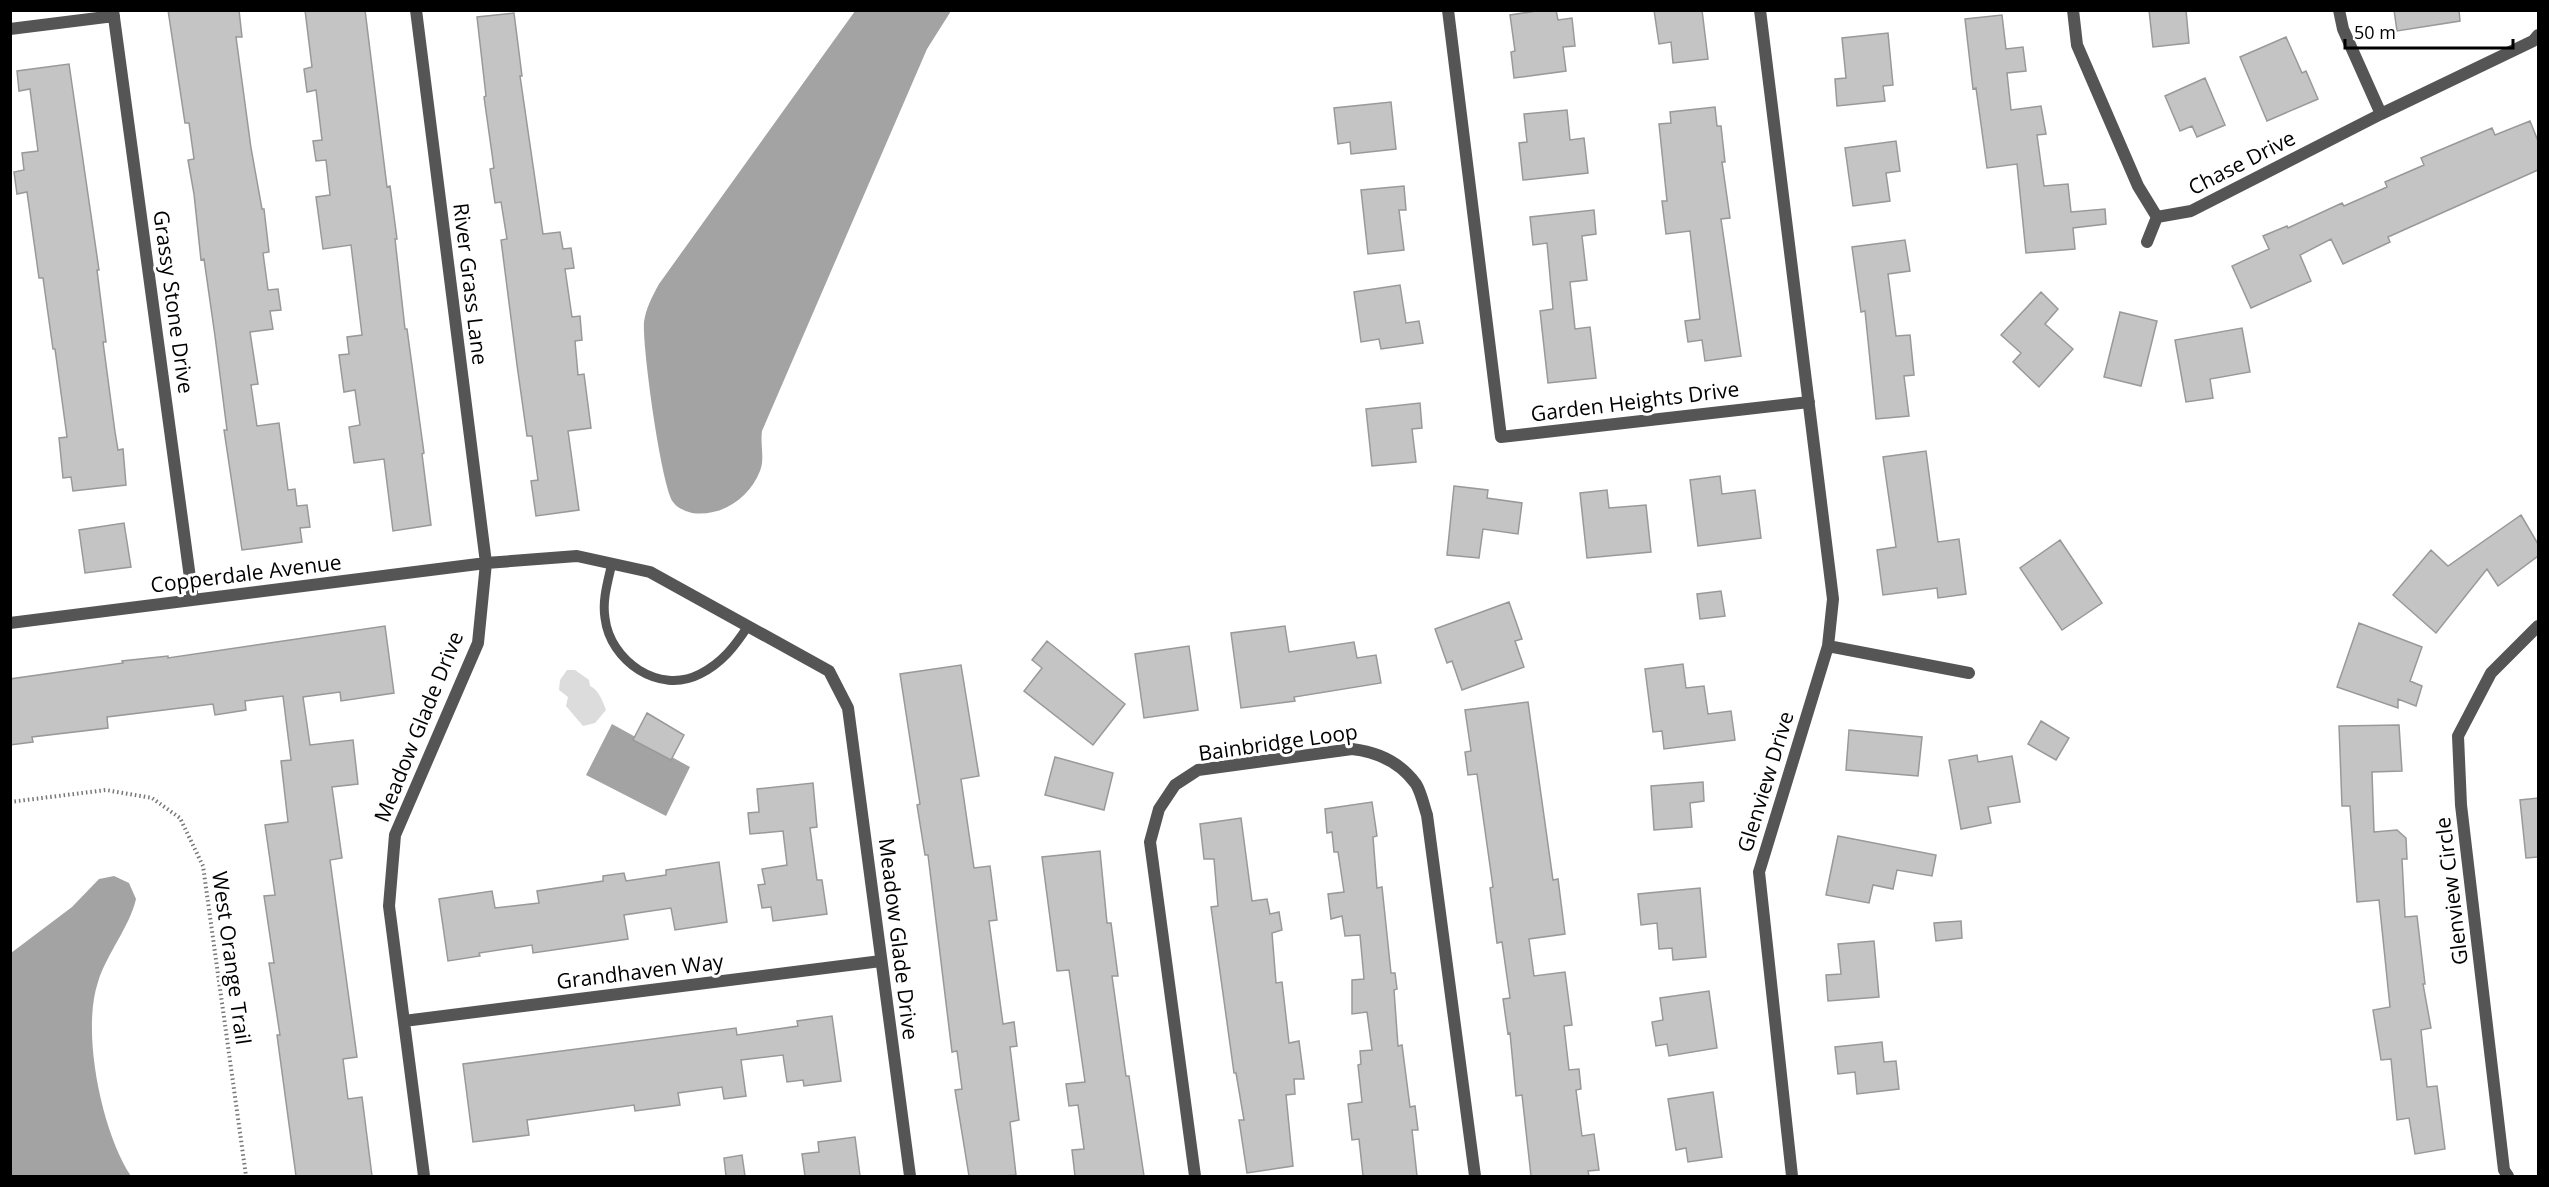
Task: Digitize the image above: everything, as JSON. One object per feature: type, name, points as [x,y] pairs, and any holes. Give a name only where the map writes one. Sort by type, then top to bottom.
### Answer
[{"type":"street","name":"River Grass Lane","points":[[416,10],[486,563]]},
{"type":"street","name":"Garden Heights Drive","points":[[1448,10],[1502,438],[1809,402]]},
{"type":"street","points":[[1760,10],[1809,402]]},
{"type":"street","points":[[2073,10],[2077,45],[2138,186],[2157,217],[2147,242]]},
{"type":"street","points":[[2339,10],[2343,29],[2381,114]]},
{"type":"street","points":[[10,29],[113,13]]},
{"type":"street","name":"Grassy Stone Drive","points":[[113,13],[193,600]]},
{"type":"street","name":"Chase Drive","points":[[2157,217],[2191,211],[2381,114],[2533,41],[2538,35]]},
{"type":"street","name":"Glenview Drive","points":[[1792,1176],[1759,872],[1828,646],[1833,599],[1809,402]]},
{"type":"street","name":"Meadow Glade Drive","points":[[424,1176],[389,906],[395,835],[478,643],[486,563],[577,556],[650,572],[829,671],[848,708],[910,1176]]},
{"type":"street","name":"Copperdale Avenue","points":[[10,623],[486,563]]},
{"type":"street","name":"Glenview Circle","points":[[2508,1176],[2504,1170],[2461,805],[2458,736],[2491,673],[2538,626]]},
{"type":"street","points":[[1828,646],[1969,673]]},
{"type":"street","name":"Bainbridge Loop","points":[[1195,1176],[1150,842],[1158,809],[1175,785],[1198,770],[1352,748],[1371,751],[1392,761],[1416,785],[1427,815],[1475,1176]]},
{"type":"street","name":"Grandhaven Way","points":[[404,1021],[881,961]]},
{"type":"lane","points":[[612,563],[604,618],[609,636],[618,652],[631,666],[646,675],[666,680],[699,675],[730,652],[748,626]]},
{"type":"path","name":"West Orange Trail","points":[[10,802],[106,790],[152,798],[180,818],[203,866],[246,1176]]},
{"type":"shaded area","points":[[855,11],[951,11],[927,49],[762,431],[762,462],[755,481],[749,490],[733,504],[713,512],[692,513],[679,508],[673,502],[663,470],[646,357],[644,322],[646,312],[659,284]]},
{"type":"shaded area","points":[[567,670],[575,670],[589,680],[590,686],[600,696],[606,710],[595,723],[583,726],[566,706],[568,697],[559,690],[560,680]]},
{"type":"shaded area","points":[[612,724],[690,767],[666,816],[586,775]]},
{"type":"shaded area","points":[[114,876],[129,883],[136,899],[133,910],[98,982],[93,1003],[93,1054],[103,1109],[111,1135],[131,1176],[11,1176],[11,953],[72,907],[99,879]]},
{"type":"building","points":[[168,10],[239,10],[242,37],[236,37],[251,148],[262,209],[264,209],[269,252],[263,253],[268,290],[278,289],[281,310],[270,311],[273,329],[250,332],[258,384],[251,385],[257,426],[279,423],[288,490],[295,489],[297,506],[307,505],[310,527],[300,528],[302,542],[242,550],[224,430],[227,430],[215,336],[204,259],[201,260],[188,160],[194,159],[189,123],[185,123]]},
{"type":"building","points":[[305,10],[365,10],[387,187],[390,186],[397,239],[395,239],[405,329],[407,329],[424,453],[422,454],[431,525],[393,531],[384,459],[354,463],[349,427],[360,425],[355,390],[344,392],[339,355],[349,354],[347,337],[362,335],[351,245],[323,249],[316,197],[330,195],[326,160],[316,161],[313,141],[322,140],[316,90],[307,92],[304,69],[312,67]]},
{"type":"building","points":[[1556,10],[1558,20],[1572,18],[1575,46],[1563,47],[1566,71],[1514,78],[1511,52],[1515,51],[1510,15]]},
{"type":"building","points":[[1654,10],[1702,10],[1708,59],[1673,63],[1671,42],[1659,44]]},
{"type":"building","points":[[2149,10],[2186,10],[2189,43],[2153,47]]},
{"type":"building","points":[[2394,10],[2459,10],[2460,21],[2397,31]]},
{"type":"building","points":[[514,13],[522,76],[520,76],[543,234],[560,232],[563,249],[571,248],[574,268],[565,269],[572,317],[580,316],[582,340],[575,341],[578,375],[584,374],[591,428],[568,431],[579,510],[536,516],[531,481],[538,480],[532,436],[527,436],[517,365],[501,240],[507,239],[501,202],[495,203],[490,169],[494,168],[484,97],[486,96],[477,17]]},
{"type":"building","points":[[2002,15],[2006,49],[2023,47],[2026,71],[2007,73],[2011,110],[2041,106],[2046,134],[2037,135],[2044,186],[2068,184],[2071,212],[2105,209],[2106,224],[2073,228],[2075,249],[2026,253],[2017,164],[1987,168],[1976,88],[1973,89],[1965,19]]},
{"type":"building","points":[[1888,33],[1893,85],[1883,86],[1885,101],[1837,106],[1835,79],[1846,78],[1842,38]]},
{"type":"building","points":[[2286,37],[2302,73],[2306,71],[2318,99],[2267,121],[2240,57]]},
{"type":"building","points":[[69,64],[99,270],[97,270],[106,342],[103,342],[115,432],[118,450],[123,449],[126,485],[73,491],[71,477],[63,478],[59,438],[67,437],[43,278],[39,278],[27,192],[17,194],[14,172],[24,170],[22,153],[38,151],[30,89],[19,91],[17,71]]},
{"type":"building","points":[[2205,78],[2225,125],[2197,137],[2192,126],[2180,131],[2165,96]]},
{"type":"building","points":[[1391,102],[1396,149],[1351,154],[1350,142],[1338,144],[1334,108]]},
{"type":"building","points":[[1715,107],[1717,126],[1721,126],[1725,162],[1722,162],[1730,218],[1721,219],[1741,356],[1705,361],[1702,340],[1688,342],[1685,321],[1700,319],[1690,231],[1666,234],[1662,201],[1667,201],[1659,124],[1671,123],[1670,112]]},
{"type":"building","points":[[1567,110],[1570,140],[1584,138],[1588,173],[1523,180],[1519,143],[1527,142],[1524,114]]},
{"type":"building","points":[[2530,121],[2538,141],[2538,170],[2388,237],[2390,242],[2343,264],[2331,239],[2300,255],[2311,281],[2251,308],[2232,266],[2269,249],[2263,236],[2287,226],[2288,228],[2342,203],[2344,206],[2387,187],[2385,182],[2424,165],[2421,158],[2492,128],[2495,135]]},
{"type":"building","points":[[1896,141],[1900,171],[1886,173],[1890,201],[1853,206],[1845,148]]},
{"type":"building","points":[[1404,186],[1406,210],[1399,210],[1404,250],[1368,254],[1361,190]]},
{"type":"building","points":[[1594,210],[1596,234],[1582,236],[1587,280],[1570,282],[1575,329],[1590,327],[1596,378],[1548,383],[1540,311],[1553,309],[1547,243],[1533,245],[1530,217]]},
{"type":"building","points":[[1905,240],[1910,271],[1888,274],[1896,336],[1910,335],[1914,375],[1904,376],[1909,416],[1876,419],[1865,311],[1861,312],[1852,247]]},
{"type":"building","points":[[1400,285],[1406,323],[1419,321],[1423,343],[1381,349],[1379,339],[1361,342],[1354,292]]},
{"type":"building","points":[[2041,292],[2058,309],[2045,324],[2073,349],[2039,387],[2013,362],[2021,353],[2001,335]]},
{"type":"building","points":[[2120,312],[2157,321],[2141,386],[2104,377]]},
{"type":"building","points":[[2242,328],[2250,372],[2210,379],[2213,398],[2186,402],[2175,340]]},
{"type":"building","points":[[1420,403],[1422,428],[1412,429],[1416,462],[1372,466],[1366,409]]},
{"type":"building","points":[[1926,451],[1938,542],[1959,539],[1966,594],[1938,598],[1937,588],[1883,595],[1877,550],[1896,547],[1883,457]]},
{"type":"building","points":[[1720,476],[1722,494],[1755,490],[1761,538],[1698,546],[1690,480]]},
{"type":"building","points":[[1454,486],[1488,490],[1487,498],[1522,503],[1518,534],[1483,529],[1479,558],[1447,555]]},
{"type":"building","points":[[1607,490],[1609,508],[1646,505],[1651,552],[1587,558],[1580,493]]},
{"type":"building","points":[[2521,515],[2538,544],[2538,556],[2498,586],[2487,569],[2436,633],[2393,595],[2431,550],[2448,566]]},
{"type":"building","points":[[124,523],[131,567],[85,573],[79,530]]},
{"type":"building","points":[[2060,540],[2102,603],[2062,630],[2020,568]]},
{"type":"building","points":[[1721,591],[1725,616],[1700,619],[1697,594]]},
{"type":"building","points":[[1509,602],[1522,639],[1515,641],[1524,667],[1462,690],[1452,661],[1447,663],[1435,629]]},
{"type":"building","points":[[2359,623],[2422,647],[2410,681],[2422,686],[2416,706],[2398,699],[2398,708],[2337,687]]},
{"type":"building","points":[[385,626],[394,693],[341,701],[340,692],[303,697],[310,745],[353,740],[358,784],[332,787],[342,858],[330,860],[357,1057],[343,1059],[348,1099],[362,1097],[372,1176],[296,1176],[277,1035],[280,1035],[269,963],[274,963],[264,896],[275,895],[265,825],[288,822],[281,761],[291,760],[283,696],[245,701],[246,710],[215,715],[213,704],[107,717],[108,728],[32,737],[33,742],[10,745],[10,679],[123,663],[122,661],[168,656],[168,658]]},
{"type":"building","points":[[1285,626],[1289,652],[1354,642],[1357,658],[1376,655],[1381,683],[1294,697],[1295,701],[1241,708],[1231,633]]},
{"type":"building","points":[[1047,641],[1125,704],[1093,745],[1024,691],[1042,668],[1032,660]]},
{"type":"building","points":[[1189,646],[1198,710],[1144,718],[1135,654]]},
{"type":"building","points":[[1683,664],[1686,688],[1704,686],[1708,714],[1731,711],[1735,740],[1664,749],[1662,731],[1653,732],[1645,669]]},
{"type":"building","points":[[961,665],[979,776],[961,779],[974,868],[990,866],[997,920],[989,921],[1003,1024],[1014,1022],[1017,1046],[1010,1047],[1019,1120],[1010,1122],[1016,1175],[969,1176],[955,1090],[962,1089],[957,1051],[952,1052],[928,855],[925,855],[917,805],[920,804],[900,674]]},
{"type":"building","points":[[1528,702],[1553,880],[1558,879],[1565,934],[1529,939],[1534,976],[1565,972],[1572,1025],[1564,1026],[1569,1070],[1579,1069],[1581,1089],[1576,1090],[1582,1136],[1594,1134],[1599,1170],[1588,1171],[1589,1176],[1531,1176],[1522,1095],[1516,1096],[1510,1033],[1508,1034],[1503,999],[1510,998],[1502,942],[1497,943],[1490,888],[1493,887],[1477,774],[1468,775],[1465,752],[1471,751],[1465,710]]},
{"type":"building","points":[[647,713],[684,735],[671,760],[633,740]]},
{"type":"building","points":[[2041,721],[2069,738],[2056,760],[2028,744]]},
{"type":"building","points":[[2399,725],[2402,771],[2372,772],[2374,832],[2397,830],[2406,838],[2407,859],[2402,859],[2405,917],[2417,916],[2425,984],[2423,984],[2431,1028],[2421,1030],[2427,1087],[2437,1086],[2445,1149],[2415,1154],[2409,1118],[2397,1120],[2391,1059],[2381,1060],[2373,1010],[2390,1007],[2379,900],[2357,902],[2350,806],[2342,806],[2339,726]]},
{"type":"building","points":[[1849,730],[1922,737],[1918,776],[1846,770]]},
{"type":"building","points":[[1977,755],[1978,762],[2012,756],[2020,802],[1988,807],[1991,823],[1961,829],[1949,760]]},
{"type":"building","points":[[1055,757],[1113,773],[1104,810],[1045,795]]},
{"type":"building","points":[[1703,782],[1704,801],[1690,803],[1692,827],[1654,830],[1651,786]]},
{"type":"building","points":[[813,783],[817,827],[810,828],[817,880],[822,880],[827,914],[773,921],[771,907],[762,908],[758,885],[765,884],[762,869],[787,865],[783,831],[750,834],[748,813],[759,812],[757,789]]},
{"type":"building","points":[[2538,798],[2538,857],[2526,858],[2520,800]]},
{"type":"building","points":[[1372,802],[1377,836],[1373,837],[1377,888],[1382,887],[1391,973],[1395,973],[1397,989],[1394,990],[1398,1046],[1402,1045],[1410,1107],[1415,1106],[1418,1130],[1412,1130],[1417,1176],[1363,1176],[1359,1139],[1352,1140],[1348,1104],[1362,1102],[1358,1065],[1361,1064],[1360,1051],[1372,1050],[1367,1012],[1352,1014],[1352,980],[1364,979],[1360,935],[1345,936],[1342,916],[1331,919],[1328,894],[1344,892],[1338,852],[1334,852],[1332,832],[1327,833],[1325,809]]},
{"type":"building","points":[[1241,818],[1252,901],[1267,899],[1270,914],[1279,912],[1282,930],[1272,933],[1276,983],[1282,982],[1289,1043],[1299,1041],[1304,1079],[1294,1079],[1295,1094],[1286,1095],[1293,1166],[1247,1173],[1239,1120],[1244,1120],[1236,1073],[1234,1073],[1211,907],[1218,906],[1214,859],[1204,859],[1200,824]]},
{"type":"building","points":[[1838,836],[1936,855],[1932,876],[1897,870],[1893,889],[1873,885],[1869,903],[1826,895]]},
{"type":"building","points":[[1100,851],[1107,923],[1111,923],[1118,976],[1112,976],[1126,1076],[1129,1076],[1144,1176],[1075,1176],[1072,1150],[1084,1149],[1078,1105],[1069,1106],[1066,1084],[1085,1082],[1069,970],[1057,971],[1042,857]]},
{"type":"building","points":[[719,862],[727,922],[675,930],[671,908],[624,915],[628,939],[533,953],[532,945],[479,953],[480,956],[448,961],[439,899],[492,891],[495,908],[539,903],[537,891],[603,881],[603,876],[624,873],[626,881],[666,875],[666,870]]},
{"type":"building","points":[[1700,888],[1706,957],[1673,960],[1672,948],[1659,949],[1657,923],[1641,925],[1638,894]]},
{"type":"building","points":[[1961,921],[1962,938],[1936,941],[1934,923]]},
{"type":"building","points":[[1874,941],[1879,997],[1828,1001],[1826,975],[1841,974],[1838,944]]},
{"type":"building","points":[[1709,991],[1717,1048],[1669,1056],[1667,1044],[1656,1046],[1652,1022],[1663,1020],[1660,998]]},
{"type":"building","points":[[832,1016],[841,1081],[804,1086],[803,1080],[787,1082],[783,1055],[741,1060],[746,1096],[724,1099],[722,1087],[678,1093],[680,1105],[635,1111],[634,1105],[527,1120],[529,1135],[473,1142],[463,1064],[736,1028],[737,1035],[798,1026],[797,1021]]},
{"type":"building","points":[[1882,1042],[1884,1062],[1896,1061],[1899,1089],[1857,1094],[1855,1072],[1838,1074],[1835,1047]]},
{"type":"building","points":[[1713,1092],[1722,1157],[1688,1162],[1686,1148],[1676,1150],[1668,1099]]},
{"type":"building","points":[[855,1137],[860,1176],[805,1176],[802,1154],[819,1152],[818,1142]]},
{"type":"building","points":[[742,1155],[745,1176],[726,1176],[724,1158]]}]
